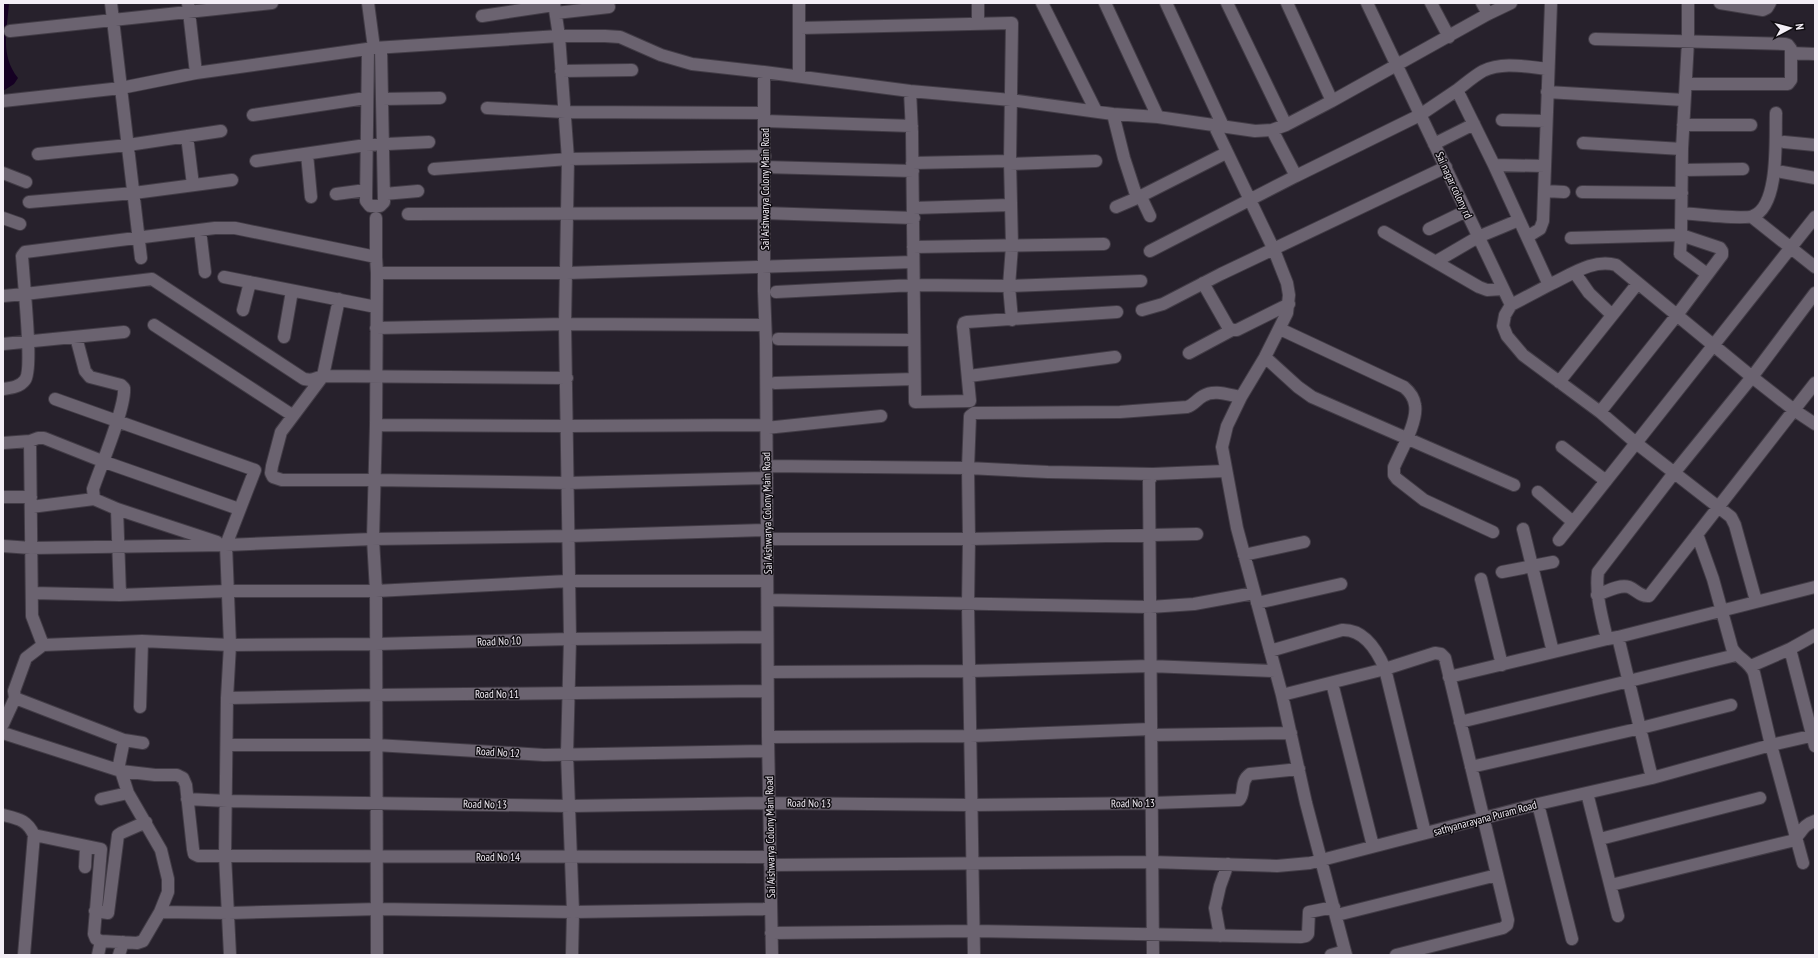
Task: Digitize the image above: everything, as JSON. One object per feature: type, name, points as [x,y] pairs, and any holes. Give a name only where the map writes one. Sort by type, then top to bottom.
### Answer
[{"type":"street","points":[[111,3],[140,238],[141,258]]},
{"type":"street","points":[[10,31],[113,21],[188,8],[272,3]]},
{"type":"street","points":[[368,3],[374,49],[382,65],[384,194],[382,204],[370,206],[366,201],[366,98],[367,67],[374,49]]},
{"type":"street","points":[[799,3],[799,76]]},
{"type":"street","points":[[978,3],[978,24]]},
{"type":"street","points":[[1042,3],[1096,110]]},
{"type":"street","points":[[1105,3],[1158,117]]},
{"type":"street","points":[[1166,3],[1219,126],[1226,153],[1274,250],[1286,283],[1289,304],[1280,329],[1241,397],[1227,426],[1222,447],[1225,471],[1244,555],[1282,695],[1306,803],[1345,953],[1331,955]]},
{"type":"street","points":[[1227,3],[1286,125]]},
{"type":"street","points":[[1287,3],[1332,101]]},
{"type":"street","name":"Sai nagar colony rd","points":[[1366,3],[1511,305]]},
{"type":"street","points":[[1431,3],[1449,37]]},
{"type":"street","points":[[1482,3],[1488,14]]},
{"type":"street","points":[[3,101],[121,88],[196,73],[282,60],[374,49],[559,36],[620,37],[661,55],[692,64],[799,76],[910,91],[1012,100],[1096,110],[1113,114],[1158,117],[1255,131],[1272,130],[1286,125],[1332,101],[1488,14],[1511,3]]},
{"type":"street","points":[[1527,237],[1540,229],[1542,226],[1545,191],[1546,121],[1551,3]]},
{"type":"street","points":[[1688,3],[1688,41],[1682,149],[1683,170],[1680,254],[1707,274]]},
{"type":"street","points":[[1720,3],[1763,10],[1767,8],[1770,3]]},
{"type":"street","points":[[555,7],[562,71],[568,160],[565,324],[570,639],[567,754],[573,912],[572,955]]},
{"type":"street","points":[[482,16],[555,7],[608,7]]},
{"type":"street","points":[[188,8],[196,73]]},
{"type":"street","points":[[800,28],[1012,24],[1010,162],[1012,246],[1009,286],[1012,320]]},
{"type":"street","points":[[1595,39],[1785,44],[1788,45],[1791,53],[1791,80],[1788,84],[1686,84]]},
{"type":"street","points":[[1791,53],[1815,54]]},
{"type":"street","points":[[367,67],[382,65]]},
{"type":"street","points":[[1150,251],[1296,176],[1420,115],[1482,72],[1495,67],[1509,65],[1548,69]]},
{"type":"street","points":[[562,71],[632,70]]},
{"type":"street","name":"Sai Aishwarya Colony Main Road","points":[[764,72],[768,751],[772,955]]},
{"type":"street","points":[[1457,90],[1494,165],[1548,285]]},
{"type":"street","points":[[910,91],[912,126],[914,285],[913,340],[915,402],[970,401],[964,323],[1117,312]]},
{"type":"street","points":[[1547,92],[1684,100]]},
{"type":"street","points":[[253,115],[366,98]]},
{"type":"street","points":[[382,99],[440,98]]},
{"type":"street","points":[[487,108],[565,112],[764,117],[912,126]]},
{"type":"street","points":[[1752,216],[1765,206],[1772,188],[1776,113]]},
{"type":"street","points":[[1113,114],[1124,158],[1139,197],[1150,216]]},
{"type":"street","points":[[1502,120],[1546,121]]},
{"type":"street","points":[[1434,144],[1474,124]]},
{"type":"street","points":[[1683,125],[1751,125]]},
{"type":"street","points":[[1272,130],[1296,176]]},
{"type":"street","points":[[38,154],[128,145],[221,131]]},
{"type":"street","points":[[187,136],[193,185]]},
{"type":"street","points":[[256,161],[366,145],[429,142]]},
{"type":"street","points":[[1583,142],[1682,149]]},
{"type":"street","points":[[1784,142],[1815,145]]},
{"type":"street","points":[[1116,207],[1226,153]]},
{"type":"street","points":[[307,154],[311,197]]},
{"type":"street","points":[[434,169],[568,160],[764,161],[912,167],[1010,162],[1096,161]]},
{"type":"street","points":[[1494,165],[1545,166]]},
{"type":"street","points":[[1142,310],[1163,304],[1203,283],[1446,167]]},
{"type":"street","points":[[1683,170],[1743,169]]},
{"type":"street","points":[[1782,172],[1815,178]]},
{"type":"street","points":[[3,173],[26,182]]},
{"type":"street","points":[[29,202],[134,193],[232,180]]},
{"type":"street","points":[[336,194],[366,190]]},
{"type":"street","points":[[384,194],[418,191]]},
{"type":"street","points":[[1545,191],[1564,192]]},
{"type":"street","points":[[1582,192],[1682,193]]},
{"type":"street","points":[[408,214],[568,215],[913,213],[1010,205]]},
{"type":"street","points":[[1429,229],[1466,211]]},
{"type":"street","points":[[1682,213],[1752,216],[1815,267]]},
{"type":"street","points":[[1559,540],[1815,217]]},
{"type":"street","points":[[3,218],[20,224]]},
{"type":"street","points":[[376,218],[376,425],[373,539],[376,591],[375,695],[378,909],[377,955]]},
{"type":"street","points":[[1437,261],[1478,237],[1519,220]]},
{"type":"street","points":[[3,390],[19,386],[27,377],[28,342],[26,294],[22,256],[25,252],[214,228],[235,228],[376,257]]},
{"type":"street","points":[[200,230],[205,272]]},
{"type":"street","points":[[1384,232],[1437,261],[1479,287],[1487,290],[1503,289]]},
{"type":"street","points":[[1571,238],[1681,235],[1720,248],[1722,251],[1722,255],[1677,316],[1600,412]]},
{"type":"street","points":[[913,247],[1104,244]]},
{"type":"street","points":[[377,274],[567,274],[913,262]]},
{"type":"street","points":[[1756,601],[1735,525],[1731,517],[1636,443],[1600,412],[1524,354],[1507,336],[1503,326],[1505,315],[1511,305],[1548,285],[1598,263],[1608,262],[1616,265],[1752,377],[1794,410],[1815,424]]},
{"type":"street","points":[[1575,273],[1588,293],[1612,315]]},
{"type":"street","points":[[224,278],[376,307]]},
{"type":"street","points":[[3,296],[152,279],[304,379],[311,380],[323,376],[566,378]]},
{"type":"street","points":[[776,292],[914,285],[1009,286],[1141,280]]},
{"type":"street","points":[[243,310],[250,282]]},
{"type":"street","points":[[1203,283],[1228,327],[1232,330]]},
{"type":"street","points":[[1559,382],[1638,283]]},
{"type":"street","points":[[284,337],[292,291]]},
{"type":"street","points":[[1652,778],[1629,682],[1597,595],[1596,583],[1598,572],[1674,473],[1752,377],[1815,293]]},
{"type":"street","points":[[339,299],[323,376],[292,415],[281,432],[271,473],[274,477],[282,480],[568,483],[766,472],[968,468],[1048,472],[1153,474],[1225,471]]},
{"type":"street","points":[[1189,354],[1232,330],[1237,330],[1289,304]]},
{"type":"street","points":[[376,328],[565,324],[765,325]]},
{"type":"street","points":[[154,325],[292,415]]},
{"type":"street","points":[[1280,329],[1404,387],[1412,395],[1416,405],[1415,415],[1394,467],[1394,475],[1424,500],[1493,532]]},
{"type":"street","points":[[3,344],[124,332]]},
{"type":"street","points":[[76,337],[85,371],[90,377],[121,385],[124,388],[125,394],[92,489],[94,499]]},
{"type":"street","points":[[778,338],[913,340]]},
{"type":"street","points":[[968,376],[1115,357]]},
{"type":"street","points":[[1265,357],[1298,387],[1312,397],[1514,485]]},
{"type":"street","points":[[775,383],[914,379]]},
{"type":"street","points":[[1597,595],[1619,588],[1628,587],[1649,596],[1815,384]]},
{"type":"street","points":[[974,955],[968,605],[968,468],[970,416],[974,413],[1120,412],[1187,407],[1193,405],[1201,397],[1208,393],[1217,392],[1241,397]]},
{"type":"street","points":[[55,399],[255,470],[226,545],[230,645],[227,698],[227,801],[225,855],[230,955]]},
{"type":"street","points":[[376,425],[766,426],[880,416]]},
{"type":"street","points":[[3,443],[30,441],[38,438],[44,438],[102,461],[239,509]]},
{"type":"street","points":[[3,724],[11,692],[26,658],[43,645],[32,616],[30,441]]},
{"type":"street","points":[[1562,447],[1606,481]]},
{"type":"street","points":[[1153,474],[1149,481],[1150,666],[1153,803],[1151,862],[1153,955]]},
{"type":"street","points":[[1538,492],[1573,522]]},
{"type":"street","points":[[3,497],[31,502],[94,499],[117,509],[226,545]]},
{"type":"street","points":[[117,509],[120,595]]},
{"type":"street","points":[[1523,529],[1553,652]]},
{"type":"street","points":[[3,546],[31,548],[226,545],[373,539],[767,534],[969,539],[1197,534]]},
{"type":"street","points":[[1697,534],[1704,552],[1732,648],[1736,655],[1751,666],[1803,862]]},
{"type":"street","points":[[1244,555],[1304,542]]},
{"type":"street","points":[[1502,572],[1553,562]]},
{"type":"street","points":[[1481,579],[1502,665]]},
{"type":"street","points":[[32,593],[120,595],[228,591],[376,591],[568,581],[768,581]]},
{"type":"street","points":[[768,600],[968,605],[1150,606],[1194,604],[1256,598],[1341,584]]},
{"type":"street","points":[[1449,677],[1815,587]]},
{"type":"street","points":[[1270,651],[1342,630],[1349,630],[1357,633],[1370,643],[1379,655],[1385,669],[1425,833]]},
{"type":"street","points":[[1751,666],[1790,649],[1815,635]]},
{"type":"street","name":"Road No 10","points":[[43,645],[142,641],[230,645],[767,637]]},
{"type":"street","points":[[140,707],[142,641]]},
{"type":"street","points":[[1790,649],[1814,739]]},
{"type":"street","points":[[1282,695],[1385,669],[1435,653],[1440,654],[1445,658],[1508,920],[1507,925],[1503,928],[1402,954]]},
{"type":"street","points":[[1460,722],[1736,655]]},
{"type":"street","points":[[768,672],[970,671],[1150,666],[1275,671]]},
{"type":"street","points":[[1332,683],[1373,846]]},
{"type":"street","name":"Road No 11","points":[[227,698],[768,691]]},
{"type":"street","points":[[11,692],[124,740],[143,744]]},
{"type":"street","points":[[1471,768],[1732,705]]},
{"type":"street","points":[[768,738],[1151,732],[1291,733]]},
{"type":"street","points":[[3,733],[119,770],[155,775],[177,774],[183,778],[186,786],[187,799]]},
{"type":"street","name":"sathyanarayana Puram Road","points":[[973,863],[1151,862],[1277,866],[1310,863],[1538,804],[1652,778],[1771,745],[1814,739]]},
{"type":"street","points":[[34,835],[101,849],[95,911],[94,934],[96,939],[101,941],[137,943],[143,941],[160,912],[168,892],[168,879],[161,850],[128,793],[119,770],[124,740]]},
{"type":"street","name":"Road No 12","points":[[227,745],[376,745],[544,755],[768,751]]},
{"type":"street","name":"Road No 13","points":[[187,799],[227,801],[570,806],[769,803],[971,805],[1153,803],[1239,800],[1242,797],[1243,782],[1250,774],[1299,769]]},
{"type":"street","points":[[101,799],[128,793]]},
{"type":"street","points":[[1588,793],[1618,916]]},
{"type":"street","points":[[1600,839],[1760,798]]},
{"type":"street","name":"Road No 14","points":[[187,799],[194,854],[198,856],[377,856],[973,863]]},
{"type":"street","points":[[1538,804],[1572,939]]},
{"type":"street","points":[[3,815],[21,820],[30,826],[34,835],[24,955]]},
{"type":"street","points":[[1611,885],[1791,842],[1796,839],[1807,824],[1815,821]]},
{"type":"street","points":[[95,911],[108,913],[118,836],[121,833],[146,822]]},
{"type":"street","points":[[85,867],[86,847]]},
{"type":"street","points":[[1220,936],[1215,908],[1220,886],[1228,864]]},
{"type":"street","points":[[771,933],[974,931],[1220,936],[1306,936],[1309,912],[1335,911],[1497,875]]},
{"type":"street","points":[[160,912],[229,913],[378,909],[573,912],[770,909]]},
{"type":"street","points":[[98,955],[101,941]]},
{"type":"street","points":[[119,955],[123,942]]},
{"type":"shaded area","points":[[3,3],[9,3],[6,33],[7,52],[12,69],[18,78],[14,84],[3,91]]}]
